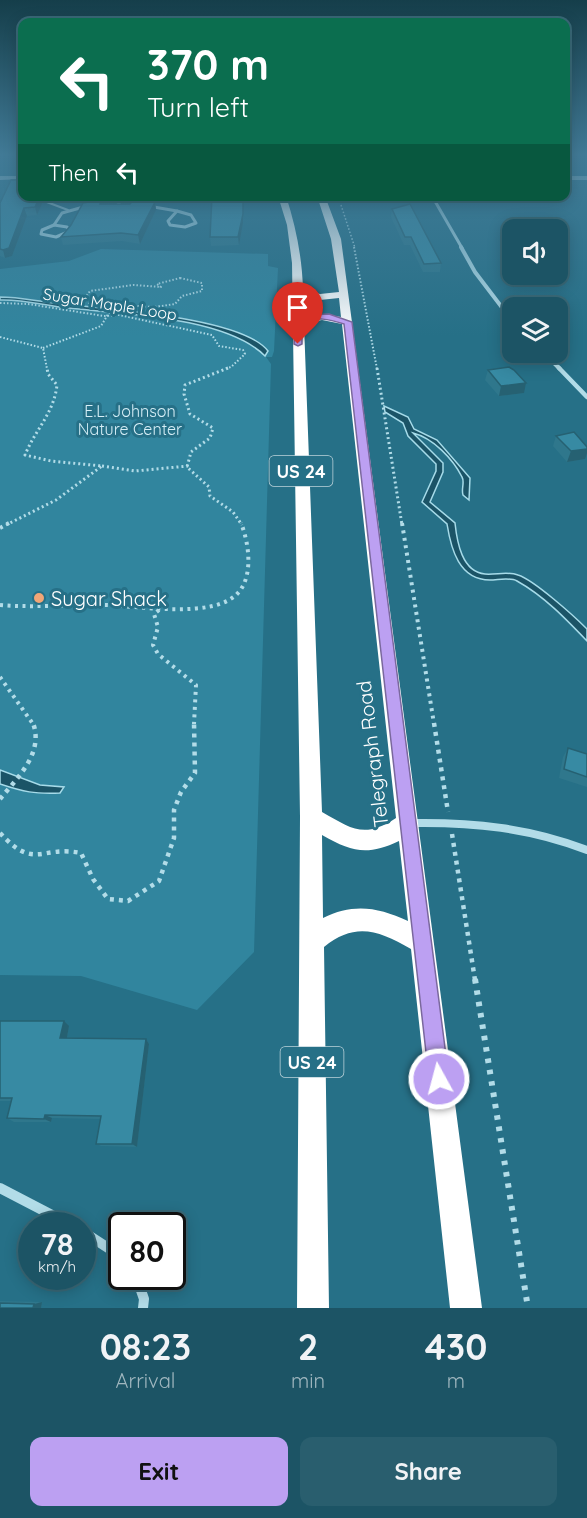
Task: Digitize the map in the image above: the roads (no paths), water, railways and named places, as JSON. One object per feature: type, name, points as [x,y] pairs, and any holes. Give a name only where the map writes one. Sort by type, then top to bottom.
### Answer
[{"type":"highway","name":"US 24","points":[[287,214],[295,245],[297,291],[311,817],[313,1308]]},
{"type":"highway","name":"Telegraph Road","points":[[327,214],[336,239],[348,322],[466,1308]]},
{"type":"highway","points":[[297,291],[320,297],[344,294]]},
{"type":"highway","points":[[298,323],[308,317],[323,316],[348,322]]},
{"type":"highway","points":[[311,817],[357,841],[384,839],[408,823]]},
{"type":"highway","points":[[312,941],[326,928],[352,918],[370,918],[395,926],[422,942]]},
{"type":"street","points":[[54,225],[56,218],[62,214]]},
{"type":"street","points":[[175,214],[168,220],[170,225],[185,227],[196,223],[191,215],[187,214]]},
{"type":"street","points":[[442,214],[475,272],[502,308]]},
{"type":"street","points":[[54,225],[67,227],[70,231],[56,237],[41,234],[42,230],[54,225]]},
{"type":"street","points":[[554,363],[587,397]]},
{"type":"street","points":[[408,823],[486,824],[554,838],[587,850]]},
{"type":"street","points":[[0,1188],[46,1212]]},
{"type":"street","points":[[141,1290],[144,1299],[143,1308]]},
{"type":"place","name":"Sugar Shack","points":[[39,598]]},
{"type":"park label","name":"E.L. Johnson Nature Center","points":[[130,420]]}]
